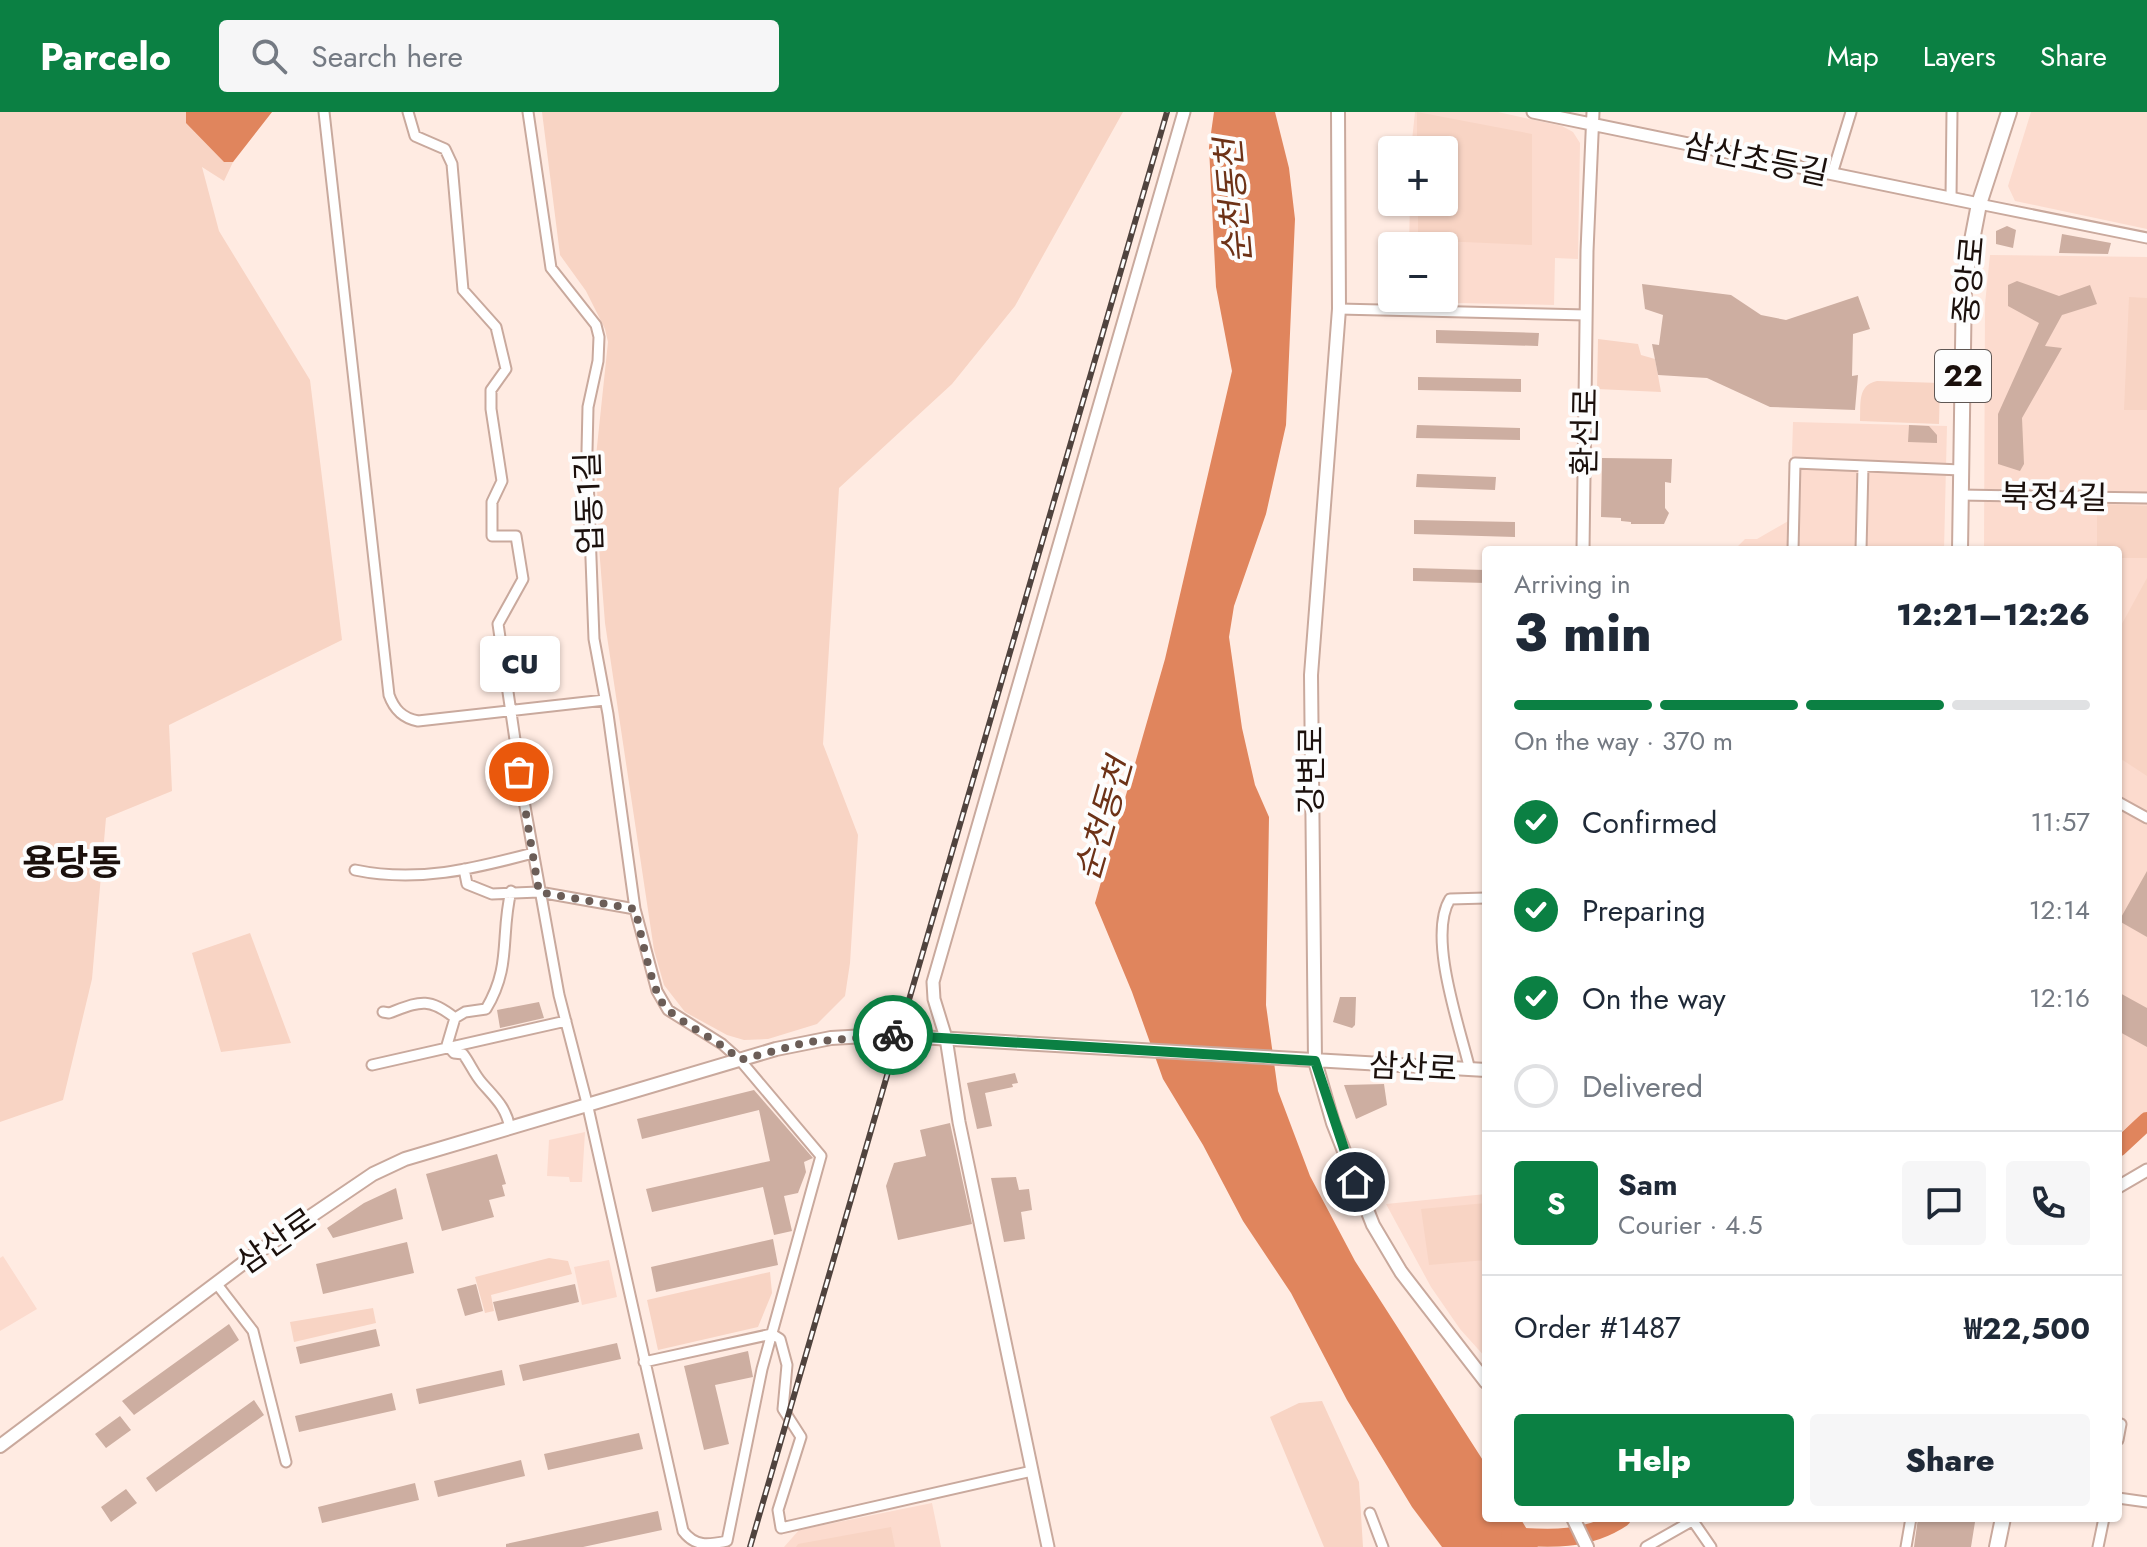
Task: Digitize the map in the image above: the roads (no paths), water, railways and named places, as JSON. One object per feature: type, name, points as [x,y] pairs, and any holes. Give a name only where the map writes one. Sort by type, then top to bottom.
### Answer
[{"type":"main road","name":"강변로","points":[[1338,112],[1339,309],[1311,675],[1315,1061],[1333,1123],[1373,1225],[1401,1272],[1482,1377]]},
{"type":"main road","name":"중앙로","points":[[1960,546],[1964,282],[1979,204],[2009,112]]},
{"type":"main road","name":"삼산로","points":[[0,1446],[216,1283],[373,1174],[405,1159],[776,1049],[831,1038],[884,1035],[1482,1070]]},
{"type":"main road","points":[[1575,1522],[1587,1547]]},
{"type":"main road","points":[[1997,1547],[2002,1522]]},
{"type":"street","points":[[324,112],[389,695],[400,713],[407,719],[418,721],[605,700]]},
{"type":"street","points":[[408,112],[415,136],[445,149],[452,164],[463,290],[496,327],[506,369],[491,390],[502,481],[492,502],[492,536],[516,536],[523,579],[498,624],[539,892],[683,1531],[689,1541],[698,1546],[727,1541],[772,1334]]},
{"type":"street","name":"업동1길","points":[[528,112],[551,268],[596,325],[599,337],[598,361],[588,407],[587,451],[594,639],[635,909],[662,1004],[740,1060],[821,1156],[772,1334]]},
{"type":"street","points":[[1048,1547],[959,1122],[946,1038],[934,999],[935,973],[1184,112]]},
{"type":"street","name":"삼산초등길","points":[[1533,112],[1592,118],[1832,174],[1979,204]]},
{"type":"street","points":[[1832,174],[1851,112]]},
{"type":"street","points":[[1951,198],[1952,112]]},
{"type":"street","name":"환선로","points":[[1583,546],[1592,118]]},
{"type":"street","points":[[1979,204],[2147,238]]},
{"type":"street","points":[[1339,309],[1586,315]]},
{"type":"street","points":[[1793,546],[1795,463],[1961,470]]},
{"type":"street","points":[[1861,546],[1863,466]]},
{"type":"street","name":"북정4길","points":[[1960,495],[2147,498]]},
{"type":"street","points":[[2122,804],[2147,818]]},
{"type":"street","points":[[355,870],[382,876],[414,877],[533,853]]},
{"type":"street","points":[[464,869],[467,884],[492,894],[539,892],[635,909]]},
{"type":"street","points":[[510,1128],[507,1114],[498,1100],[479,1080],[463,1054],[454,1053],[447,1045],[455,1018],[465,1012],[486,1009],[493,996],[505,959],[504,919],[511,891]]},
{"type":"street","points":[[1470,1070],[1442,940],[1443,913],[1450,899],[1482,898]]},
{"type":"street","points":[[383,1012],[389,1013],[408,1004],[431,1003],[455,1018]]},
{"type":"street","points":[[372,1065],[566,1021]]},
{"type":"street","points":[[2122,1185],[2147,1170]]},
{"type":"street","points":[[216,1283],[253,1331],[286,1462]]},
{"type":"street","points":[[644,1362],[772,1334],[780,1339],[786,1357],[783,1409],[801,1437],[778,1510],[781,1528],[1032,1471]]},
{"type":"street","points":[[2122,1499],[2147,1502]]},
{"type":"street","points":[[1370,1513],[1383,1547]]},
{"type":"street","points":[[1646,1547],[1690,1522]]},
{"type":"street","points":[[1697,1522],[1711,1547]]},
{"type":"street","points":[[1906,1547],[1910,1522]]},
{"type":"street","points":[[2098,1547],[2103,1522]]},
{"type":"water","points":[[186,112],[272,112],[233,162],[224,162],[186,123]]},
{"type":"water","name":"순천동천","points":[[1214,112],[1275,112],[1289,168],[1295,219],[1286,425],[1266,514],[1234,606],[1229,637],[1242,728],[1255,785],[1269,817],[1266,1005],[1278,1091],[1310,1176],[1355,1261],[1482,1459],[1482,1522],[1522,1522],[1538,1547],[1442,1547],[1412,1507],[1347,1400],[1291,1293],[1243,1221],[1203,1145],[1163,1079],[1132,992],[1095,903],[1165,659],[1232,371],[1216,287],[1209,147]]},
{"type":"waterway","points":[[2122,1144],[2147,1121]]},
{"type":"waterway","points":[[1510,1536],[1568,1537],[1596,1531],[1616,1522]]},
{"type":"railway","points":[[750,1547],[1167,112]]},
{"type":"place","name":"CU","points":[[519,772]]},
{"type":"district","name":"용당동","points":[[72,862]]}]
